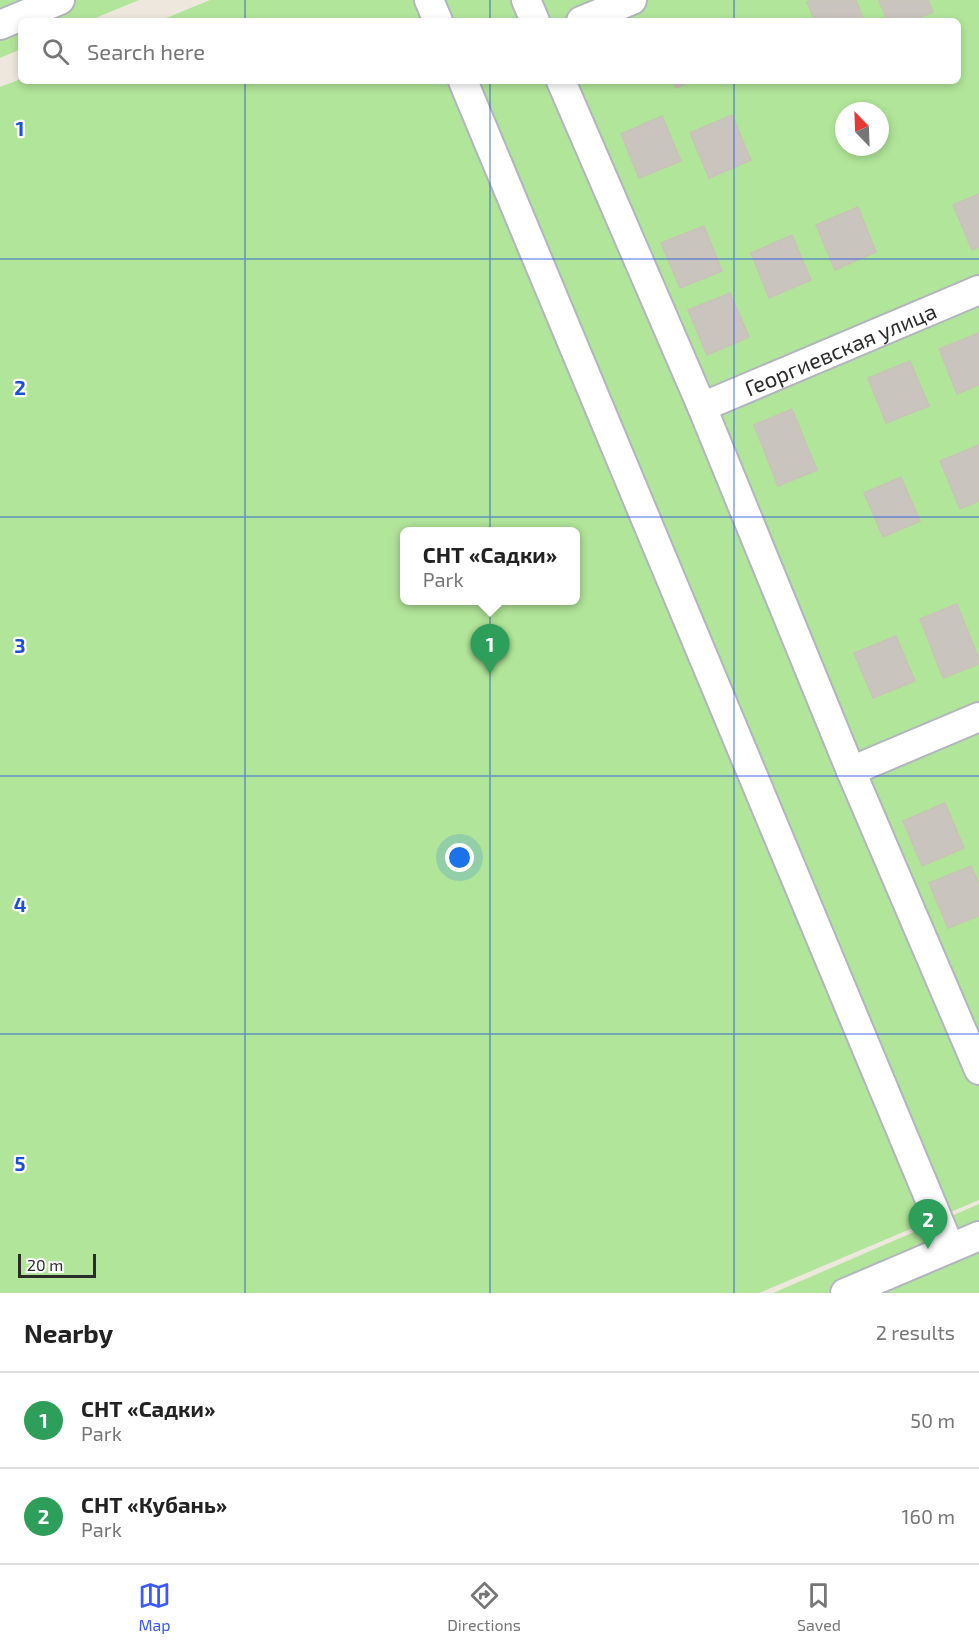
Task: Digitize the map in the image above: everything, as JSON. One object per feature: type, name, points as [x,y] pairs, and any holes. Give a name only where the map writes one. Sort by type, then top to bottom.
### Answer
[{"type":"street","points":[[0,25],[60,0]]},
{"type":"street","points":[[429,0],[437,18]]},
{"type":"street","points":[[526,0],[534,18]]},
{"type":"street","points":[[588,18],[632,0]]},
{"type":"street","points":[[464,84],[950,1248]]},
{"type":"street","points":[[562,84],[702,407],[851,771],[979,1070]]},
{"type":"street","name":"Георгиевская улица","points":[[702,407],[979,290]]},
{"type":"street","points":[[851,771],[979,717]]},
{"type":"street","points":[[844,1293],[979,1236]]},
{"type":"green space","points":[[0,0],[139,0],[95,18],[18,18],[18,50],[0,58]]},
{"type":"green space","points":[[210,0],[979,0],[979,1200],[759,1293],[0,1293],[0,87],[18,80],[18,84],[961,84],[961,18],[166,18]]},
{"type":"green space","points":[[979,1204],[979,1293],[773,1293]]},
{"type":"building","points":[[856,0],[863,18],[814,18],[807,2]]},
{"type":"building","points":[[879,0],[928,0],[933,12],[918,18],[886,18]]},
{"type":"building","points":[[732,115],[751,160],[709,178],[690,133]]},
{"type":"building","points":[[662,116],[681,161],[639,178],[621,134]]},
{"type":"building","points":[[979,194],[979,247],[972,250],[953,205]]},
{"type":"building","points":[[858,207],[876,252],[835,270],[816,225]]},
{"type":"building","points":[[704,226],[722,271],[680,288],[661,243]]},
{"type":"building","points":[[792,235],[811,280],[769,298],[751,253]]},
{"type":"building","points":[[730,293],[749,337],[707,355],[688,310]]},
{"type":"building","points":[[979,333],[979,385],[957,394],[939,349]]},
{"type":"building","points":[[910,361],[929,406],[886,423],[868,378]]},
{"type":"building","points":[[792,409],[817,470],[778,486],[754,425]]},
{"type":"building","points":[[979,445],[979,501],[960,509],[940,461]]},
{"type":"building","points":[[901,477],[920,521],[883,537],[864,493]]},
{"type":"building","points":[[957,604],[979,664],[943,678],[920,619]]},
{"type":"building","points":[[896,636],[915,681],[873,698],[854,653]]},
{"type":"building","points":[[945,803],[964,848],[922,866],[903,821]]},
{"type":"building","points":[[971,866],[979,884],[979,916],[948,928],[929,883]]},
{"type":"place","name":"СНТ «Садки»","points":[[490,674]]},
{"type":"place","name":"СНТ «Кубань»","points":[[928,1249]]}]
